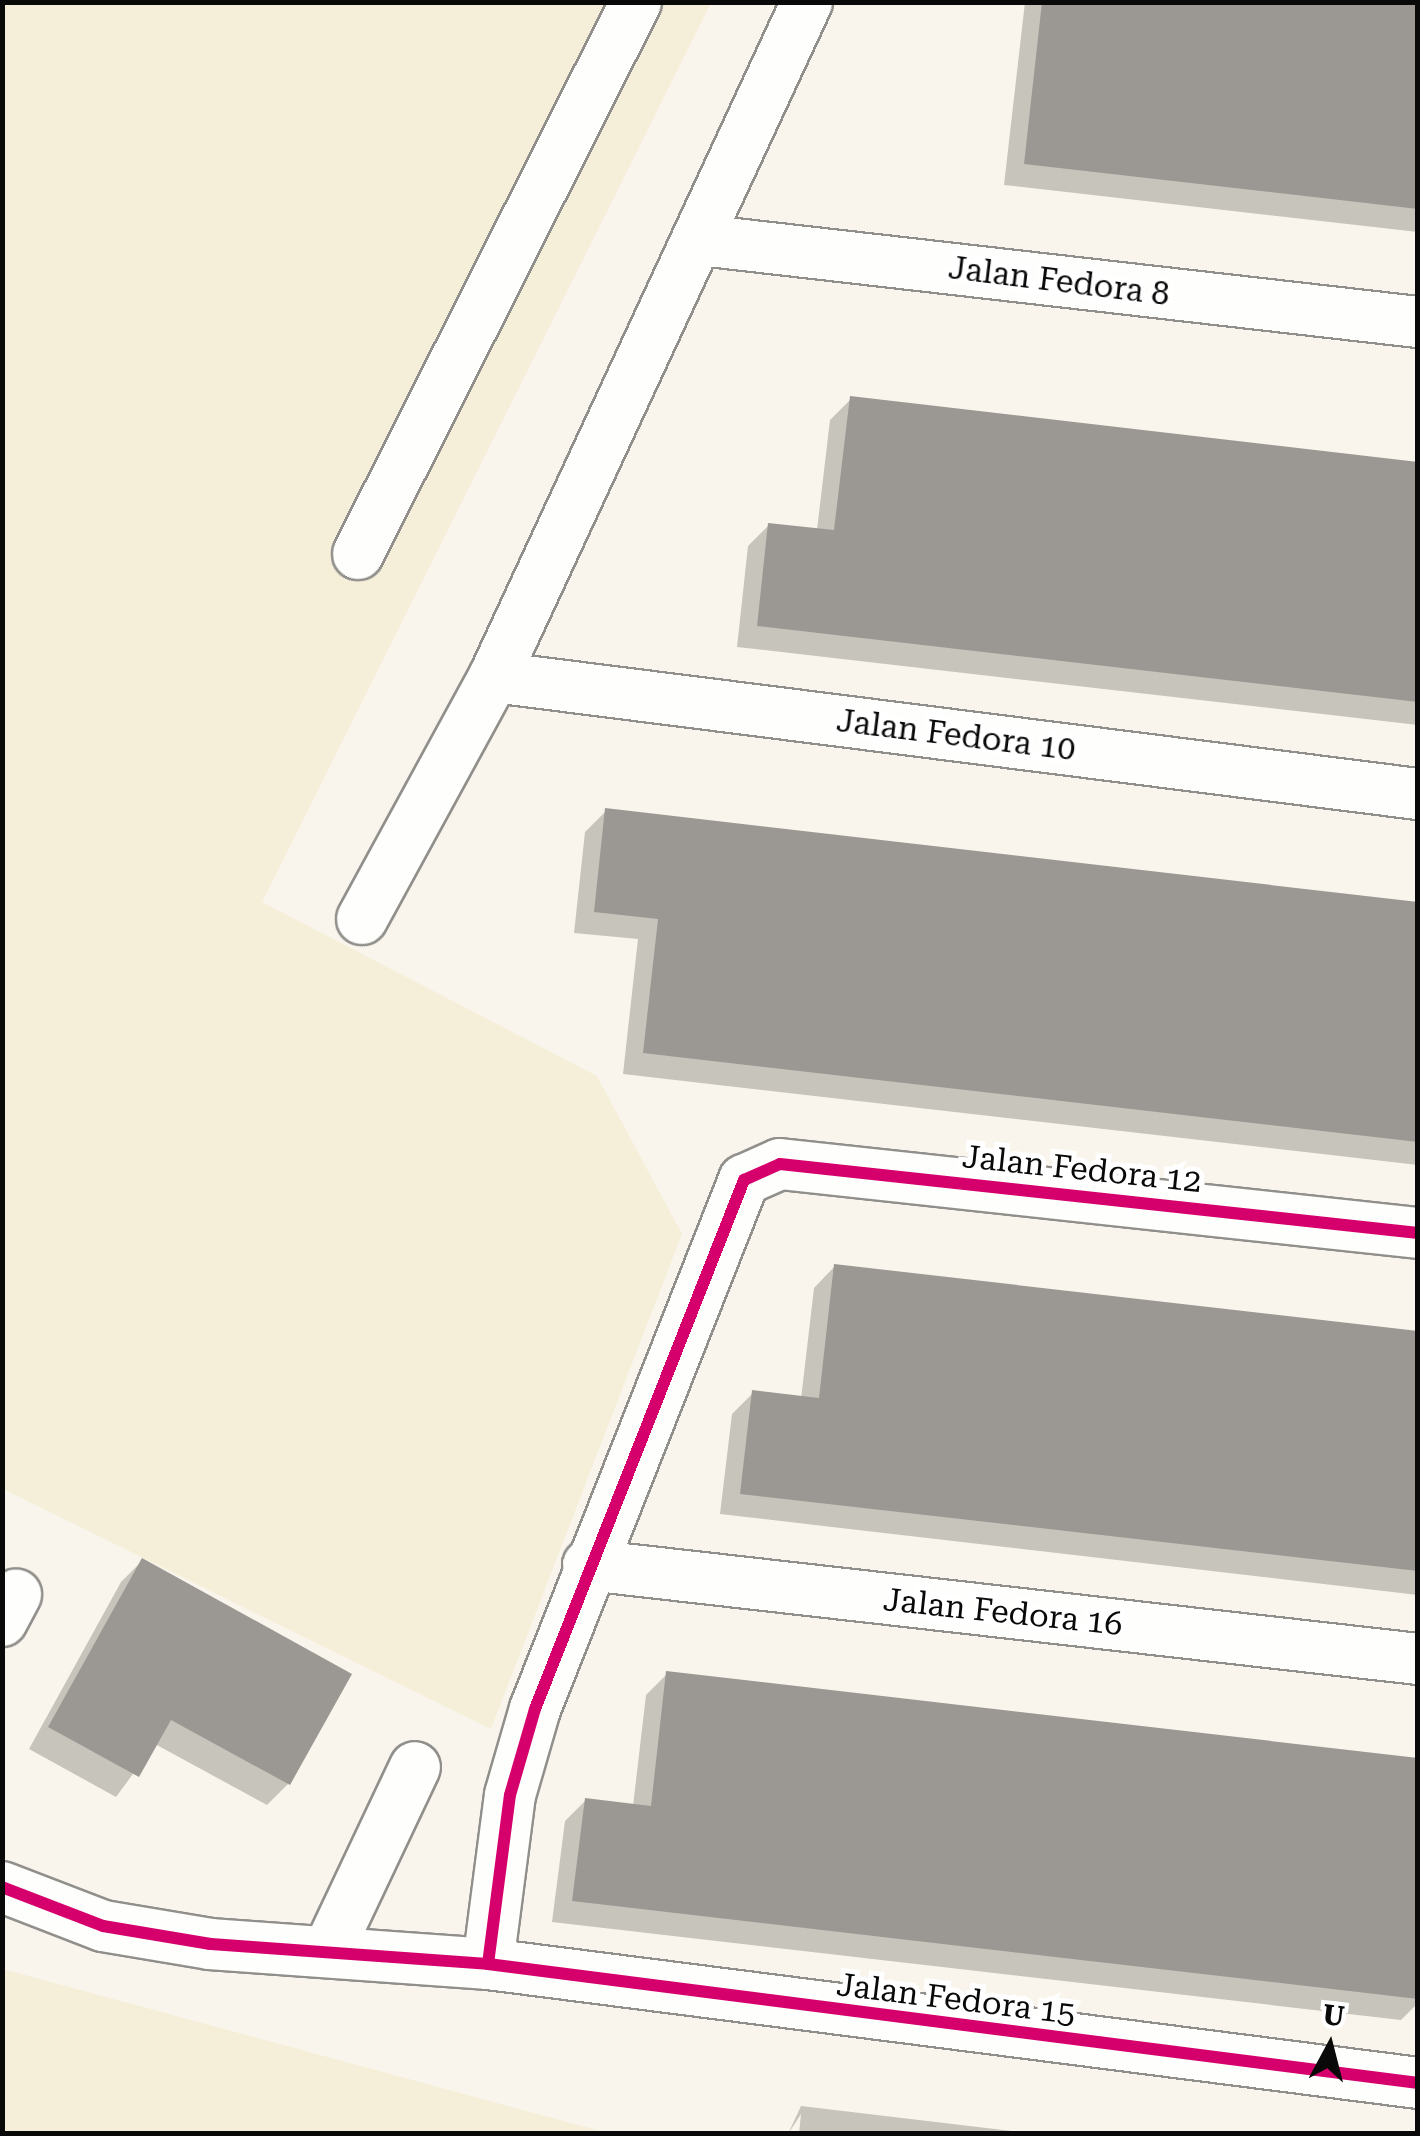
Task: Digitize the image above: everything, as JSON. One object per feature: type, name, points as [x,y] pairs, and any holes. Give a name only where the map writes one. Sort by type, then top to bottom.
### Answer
[{"type":"street","points":[[358,554],[636,2]]},
{"type":"street","points":[[362,919],[494,677],[700,240],[807,2]]},
{"type":"street","name":"Jalan Fedora 8","points":[[700,240],[1418,322]]},
{"type":"street","name":"Jalan Fedora 10","points":[[494,677],[1418,794]]},
{"type":"street","name":"Jalan Fedora 12","points":[[588,1565],[744,1180],[780,1164],[1418,1233]]},
{"type":"street","points":[[488,1964],[510,1795],[588,1565]]},
{"type":"street","name":"Jalan Fedora 16","points":[[588,1565],[1418,1658]]},
{"type":"street","points":[[329,1949],[414,1767]]},
{"type":"street","name":"Jalan Fedora 15","points":[[2,1886],[103,1926],[488,1964],[1418,2084]]},
{"type":"shaded area","points":[[2,3],[711,3],[262,902],[597,1076],[682,1234],[491,1729],[3,1489]]},
{"type":"shaded area","points":[[3,1969],[608,2133],[3,2133]]},
{"type":"building","points":[[1042,2],[1418,2],[1418,209],[1024,164]]},
{"type":"building","points":[[850,396],[1418,462],[1418,702],[757,626],[768,523],[834,530]]},
{"type":"building","points":[[605,808],[1418,902],[1418,1142],[643,1053],[658,919],[594,912]]},
{"type":"building","points":[[834,1264],[1418,1331],[1418,1571],[740,1494],[752,1390],[819,1398]]},
{"type":"building","points":[[142,1558],[352,1674],[290,1785],[171,1720],[139,1777],[48,1727]]},
{"type":"building","points":[[666,1671],[1418,1758],[1418,1999],[572,1901],[585,1798],[651,1806]]},
{"type":"cycle path","points":[[488,1964],[510,1795],[535,1709],[744,1180],[780,1164],[1418,1233]]},
{"type":"cycle path","points":[[2,1887],[103,1926],[210,1944],[488,1964],[1418,2083]]}]
